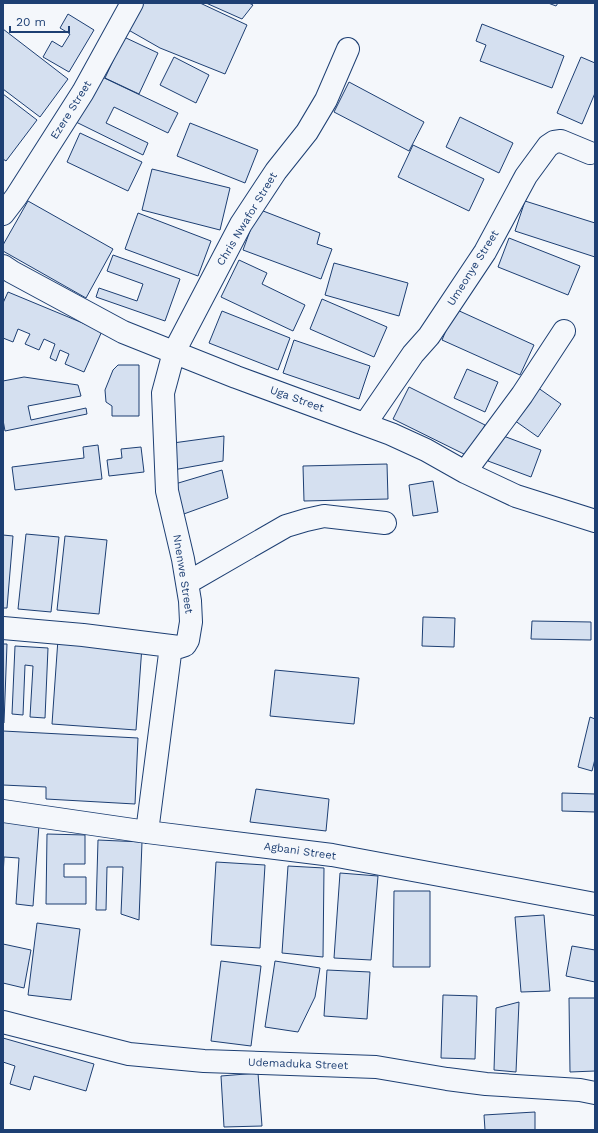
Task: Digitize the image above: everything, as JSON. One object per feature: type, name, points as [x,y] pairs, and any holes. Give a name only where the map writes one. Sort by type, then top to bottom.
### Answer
[{"type":"street","name":"Ezere Street","points":[[3,214],[16,197],[83,92],[132,3]]},
{"type":"street","name":"Chris Nwafor Street","points":[[174,352],[242,224],[276,171],[307,132],[326,100],[348,49]]},
{"type":"street","name":"Umeonye Street","points":[[365,424],[414,354],[446,312],[485,252],[526,176],[548,146],[554,142],[561,141],[590,153]]},
{"type":"street","name":"Uga Street","points":[[6,273],[123,332],[236,377],[365,424],[426,450],[465,472],[516,496],[595,521]]},
{"type":"street","points":[[465,472],[522,395],[564,332]]},
{"type":"street","name":"Nnenwe Street","points":[[171,646],[179,647],[184,645],[188,640],[191,622],[187,583],[167,491],[162,392],[174,352]]},
{"type":"street","points":[[187,583],[286,526],[324,516],[385,523]]},
{"type":"street","points":[[3,628],[83,635],[171,646],[147,832]]},
{"type":"street","name":"Agbani Street","points":[[3,811],[147,832],[332,855],[595,904]]},
{"type":"street","name":"Udemaduka Street","points":[[3,1022],[129,1054],[204,1061],[376,1066],[447,1079],[486,1084],[580,1090],[595,1093]]},
{"type":"building","points":[[136,3],[200,3],[247,25],[225,74],[160,48],[125,28]]},
{"type":"building","points":[[206,3],[249,3],[253,5],[242,19]]},
{"type":"building","points":[[548,3],[558,3],[556,6]]},
{"type":"building","points":[[68,14],[94,30],[69,72],[43,57],[52,41],[62,47],[70,34],[60,28]]},
{"type":"building","points":[[482,24],[564,56],[552,88],[480,61],[486,45],[476,41]]},
{"type":"building","points":[[3,29],[68,79],[40,117],[3,89]]},
{"type":"building","points":[[124,37],[158,53],[139,94],[105,78]]},
{"type":"building","points":[[174,57],[209,75],[196,103],[160,85]]},
{"type":"building","points":[[581,57],[595,63],[595,93],[582,124],[557,113]]},
{"type":"building","points":[[98,75],[178,113],[168,133],[114,107],[106,123],[148,143],[143,155],[76,122]]},
{"type":"building","points":[[349,82],[424,122],[409,151],[334,112]]},
{"type":"building","points":[[3,94],[37,120],[6,161],[3,159]]},
{"type":"building","points":[[460,117],[513,143],[499,173],[446,147]]},
{"type":"building","points":[[190,123],[258,150],[245,183],[177,156]]},
{"type":"building","points":[[80,133],[142,162],[128,191],[67,162]]},
{"type":"building","points":[[413,145],[484,179],[469,211],[398,177]]},
{"type":"building","points":[[152,169],[230,188],[220,230],[142,210]]},
{"type":"building","points":[[28,201],[113,249],[86,298],[3,251],[3,245]]},
{"type":"building","points":[[525,201],[595,223],[595,257],[515,231]]},
{"type":"building","points":[[258,209],[320,233],[317,244],[332,249],[321,279],[243,250]]},
{"type":"building","points":[[138,213],[211,241],[198,276],[125,249]]},
{"type":"building","points":[[509,238],[580,266],[568,295],[498,267]]},
{"type":"building","points":[[113,255],[180,279],[165,321],[96,297],[99,288],[137,301],[143,284],[107,271]]},
{"type":"building","points":[[239,260],[267,273],[262,284],[305,305],[293,331],[221,297]]},
{"type":"building","points":[[334,263],[408,283],[399,316],[325,295]]},
{"type":"building","points":[[8,292],[102,331],[84,372],[65,364],[69,354],[60,350],[56,361],[50,358],[55,344],[44,339],[39,350],[25,344],[30,334],[18,329],[13,342],[3,338],[3,303]]},
{"type":"building","points":[[322,299],[387,327],[374,357],[310,329]]},
{"type":"building","points":[[455,309],[534,345],[520,375],[442,340]]},
{"type":"building","points":[[222,311],[290,338],[278,370],[209,343]]},
{"type":"building","points":[[294,340],[370,366],[359,399],[283,373]]},
{"type":"building","points":[[118,365],[139,365],[139,416],[112,416],[112,406],[106,402],[105,390],[113,370]]},
{"type":"building","points":[[467,369],[498,382],[485,412],[454,398]]},
{"type":"building","points":[[24,377],[78,385],[81,396],[28,406],[31,420],[86,408],[87,414],[5,431],[3,420],[3,381]]},
{"type":"building","points":[[534,385],[561,404],[538,437],[511,418]]},
{"type":"building","points":[[409,387],[485,425],[470,457],[393,419]]},
{"type":"building","points":[[498,434],[541,450],[531,477],[488,461]]},
{"type":"building","points":[[224,436],[223,461],[173,470],[173,443]]},
{"type":"building","points":[[98,445],[102,479],[15,490],[12,467],[84,458],[83,447]]},
{"type":"building","points":[[141,447],[144,472],[109,476],[107,460],[122,458],[121,449]]},
{"type":"building","points":[[387,464],[388,499],[304,501],[303,466]]},
{"type":"building","points":[[222,470],[228,498],[181,515],[175,484]]},
{"type":"building","points":[[433,481],[438,512],[413,516],[409,485]]},
{"type":"building","points":[[26,534],[59,537],[51,612],[18,609]]},
{"type":"building","points":[[3,535],[13,536],[7,608],[3,608]]},
{"type":"building","points":[[65,536],[107,540],[99,614],[57,610]]},
{"type":"building","points":[[423,617],[455,618],[454,647],[422,646]]},
{"type":"building","points":[[532,621],[591,622],[591,640],[531,639]]},
{"type":"building","points":[[58,639],[142,646],[136,730],[52,724]]},
{"type":"building","points":[[3,644],[7,644],[4,723],[3,723]]},
{"type":"building","points":[[15,646],[48,648],[45,718],[30,717],[33,666],[25,665],[23,715],[12,714]]},
{"type":"building","points":[[275,670],[359,678],[354,724],[270,716]]},
{"type":"building","points":[[590,717],[595,719],[595,759],[592,771],[578,767]]},
{"type":"building","points":[[3,731],[138,738],[135,804],[46,799],[46,787],[3,785]]},
{"type":"building","points":[[256,789],[329,799],[326,831],[250,822]]},
{"type":"building","points":[[562,793],[595,794],[595,812],[562,811]]},
{"type":"building","points":[[3,822],[39,825],[33,906],[16,904],[19,858],[4,857],[3,877]]},
{"type":"building","points":[[47,834],[85,835],[85,864],[64,864],[64,877],[86,877],[86,904],[46,904]]},
{"type":"building","points":[[98,840],[142,842],[139,920],[121,914],[123,867],[107,867],[106,910],[96,910]]},
{"type":"building","points":[[216,862],[265,865],[260,948],[211,945]]},
{"type":"building","points":[[288,866],[324,868],[323,957],[282,953]]},
{"type":"building","points":[[340,873],[378,876],[371,960],[334,958]]},
{"type":"building","points":[[394,891],[430,891],[430,967],[393,967]]},
{"type":"building","points":[[544,915],[550,991],[521,992],[515,917]]},
{"type":"building","points":[[37,923],[80,929],[71,1000],[28,995]]},
{"type":"building","points":[[3,944],[31,950],[24,988],[3,983]]},
{"type":"building","points":[[572,946],[595,950],[595,982],[566,976]]},
{"type":"building","points":[[221,961],[261,966],[251,1046],[211,1041]]},
{"type":"building","points":[[275,961],[320,968],[315,997],[298,1032],[265,1027]]},
{"type":"building","points":[[327,970],[370,972],[367,1019],[324,1016]]},
{"type":"building","points":[[443,995],[477,996],[475,1059],[441,1058]]},
{"type":"building","points":[[569,998],[595,998],[595,1071],[570,1072]]},
{"type":"building","points":[[519,1002],[516,1072],[494,1070],[496,1008]]},
{"type":"building","points":[[3,1038],[94,1064],[86,1091],[34,1076],[30,1090],[10,1084],[15,1066],[3,1062]]},
{"type":"building","points":[[258,1073],[262,1126],[224,1127],[221,1076]]},
{"type":"building","points":[[535,1112],[535,1130],[485,1130],[484,1115]]}]
